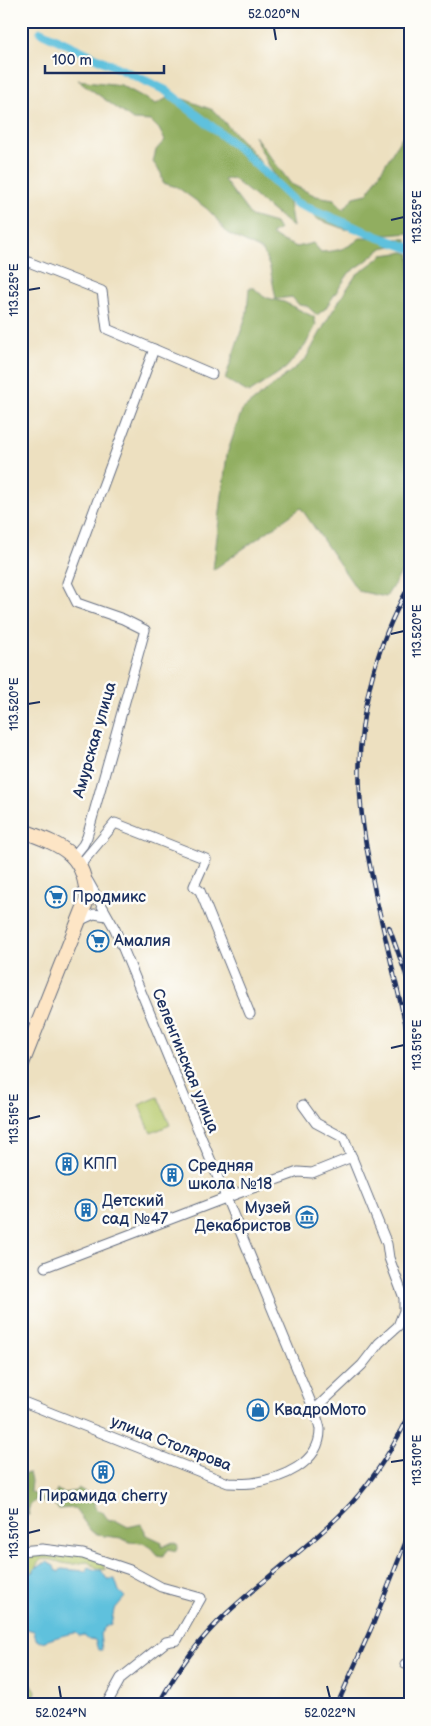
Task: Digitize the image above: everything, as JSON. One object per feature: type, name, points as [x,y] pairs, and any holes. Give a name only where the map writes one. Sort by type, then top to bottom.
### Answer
[{"type":"main road","points":[[21,830],[56,844],[79,866],[86,885],[87,900],[21,1066]]},
{"type":"street","points":[[21,259],[102,292],[106,330],[212,374]]},
{"type":"street","name":"Амурская улица","points":[[79,866],[83,845],[145,630],[123,619],[78,603],[67,583],[154,349]]},
{"type":"street","points":[[79,866],[115,823],[206,858],[194,886],[200,891],[250,1014]]},
{"type":"street","name":"Селенгинская улица","points":[[79,866],[115,929],[225,1198],[316,1408],[320,1429]]},
{"type":"street","points":[[79,920],[94,914],[107,916]]},
{"type":"street","points":[[303,1105],[316,1123],[344,1138],[387,1244],[404,1298],[404,1312],[398,1326],[379,1343],[362,1366],[316,1408]]},
{"type":"street","points":[[45,1267],[225,1198],[298,1172],[312,1173],[352,1157]]},
{"type":"street","name":"улица Столярова","points":[[21,1401],[228,1483],[259,1482],[292,1471],[310,1457],[317,1442],[320,1429]]},
{"type":"street","points":[[21,1551],[42,1549],[83,1554],[130,1570],[162,1587],[201,1598],[177,1640],[166,1642],[121,1678],[106,1705]]},
{"type":"green space","points":[[78,80],[121,85],[156,104],[173,95],[213,110],[253,153],[288,197],[293,227],[232,178],[224,180],[251,216],[275,223],[279,230],[271,234],[280,240],[297,247],[313,243],[321,252],[342,249],[360,238],[407,239],[407,243],[382,248],[349,273],[325,309],[317,315],[307,306],[299,305],[292,297],[276,299],[270,268],[263,251],[227,233],[206,208],[177,187],[163,183],[161,173],[153,162],[156,150],[165,140],[159,129],[151,121],[133,120]]},
{"type":"green space","points":[[410,124],[410,233],[387,235],[345,229],[319,220],[285,191],[270,168],[254,135],[291,184],[316,196],[334,199],[343,210],[354,197],[367,194]]},
{"type":"green space","points":[[404,252],[410,254],[410,559],[386,597],[358,591],[301,508],[213,570],[227,454],[242,410],[305,360],[330,315],[356,275],[383,255]]},
{"type":"green space","points":[[249,288],[254,288],[264,297],[284,302],[314,317],[316,325],[305,346],[286,368],[249,393],[225,379],[247,313]]},
{"type":"green space","points":[[158,1097],[170,1125],[151,1133],[139,1105]]},
{"type":"green space","points":[[29,1473],[31,1481],[30,1491],[35,1494],[37,1499],[30,1506],[29,1515],[21,1515],[21,1475]]},
{"type":"green space","points":[[78,1488],[91,1496],[96,1509],[102,1511],[109,1521],[115,1520],[128,1527],[141,1524],[145,1534],[162,1542],[162,1547],[173,1542],[178,1545],[176,1551],[169,1549],[163,1556],[157,1555],[143,1543],[97,1535],[91,1531],[74,1508],[58,1509],[55,1505],[43,1503],[42,1498],[47,1494],[53,1496],[57,1490],[64,1493],[76,1491]]},
{"type":"green space","points":[[30,1553],[96,1553],[105,1570],[97,1568],[88,1562],[71,1564],[43,1559],[37,1565],[34,1572],[29,1573],[21,1582],[21,1559]]},
{"type":"green space","points":[[21,1679],[33,1686],[36,1691],[35,1695],[29,1698],[22,1696]]},
{"type":"water","points":[[47,1562],[59,1572],[61,1569],[86,1571],[89,1567],[101,1570],[107,1579],[115,1579],[119,1591],[125,1597],[114,1610],[111,1624],[106,1626],[100,1634],[102,1650],[98,1650],[95,1640],[89,1639],[84,1635],[79,1636],[76,1633],[41,1642],[36,1639],[34,1631],[21,1630],[21,1582],[24,1580],[24,1576],[34,1572],[34,1569]]},
{"type":"waterway","points":[[41,32],[165,90],[240,149],[296,203],[378,237],[410,248]]},
{"type":"railway","points":[[410,585],[397,609],[377,659],[365,712],[360,766],[360,793],[364,834],[377,902],[410,1043]]},
{"type":"railway","points":[[389,927],[410,986]]},
{"type":"railway","points":[[158,1705],[188,1657],[216,1624],[240,1601],[313,1540],[352,1503],[380,1467],[410,1414]]},
{"type":"railway","points":[[337,1705],[374,1622],[410,1531]]},
{"type":"place","name":"Продмикс","points":[[56,897]]},
{"type":"place","name":"Амалия","points":[[98,941]]},
{"type":"place","name":"КПП","points":[[67,1164]]},
{"type":"place","name":"Средняя школа №18","points":[[172,1175]]},
{"type":"place","name":"Детский сад №47","points":[[86,1210]]},
{"type":"place","name":"Музей Декабристов","points":[[307,1217]]},
{"type":"place","name":"КвадроМото","points":[[258,1410]]},
{"type":"place","name":"Пирамида cherry","points":[[103,1472]]}]
